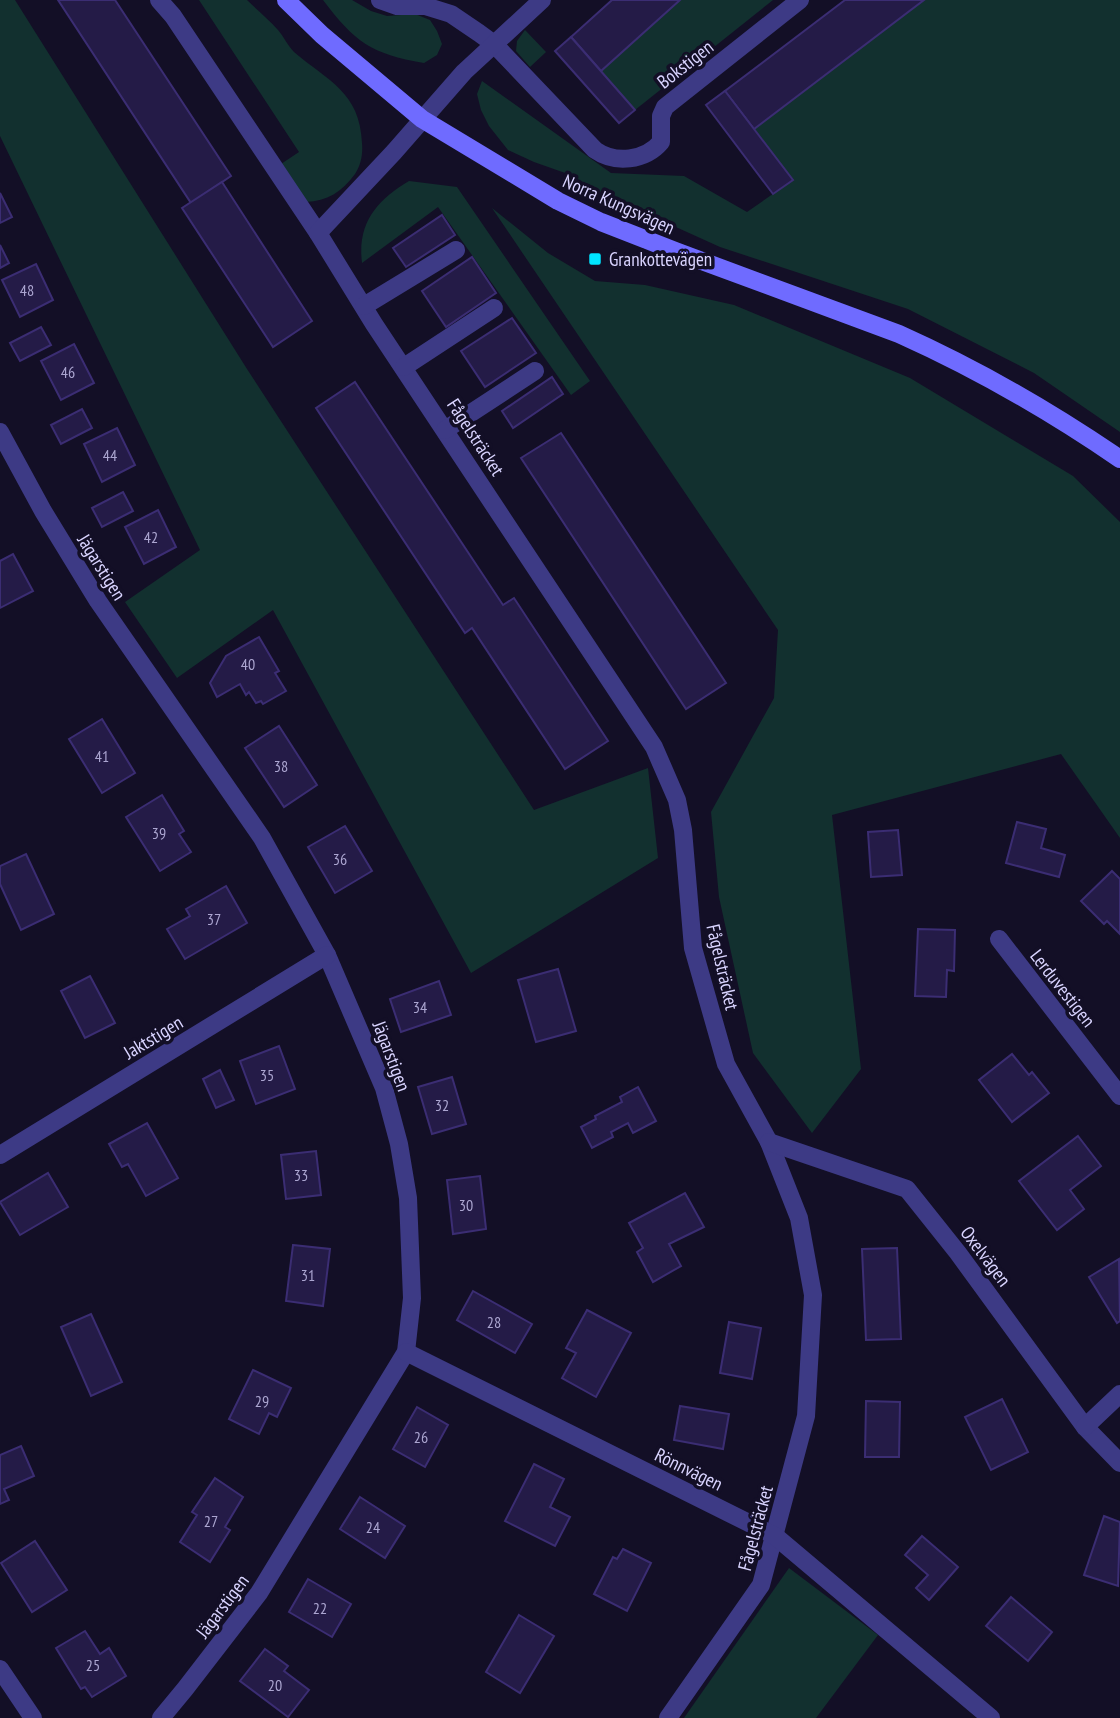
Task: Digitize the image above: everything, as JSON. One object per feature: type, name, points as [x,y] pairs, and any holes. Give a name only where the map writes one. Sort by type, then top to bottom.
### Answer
[{"type":"main road","name":"Norra Kungsvägen","points":[[286,0],[349,58],[422,119],[558,201],[601,222],[935,350],[1046,411],[1120,459]]},
{"type":"street","name":"Fågelsträcket","points":[[159,0],[173,16],[317,233],[654,747],[679,810],[693,948],[726,1064],[769,1142],[799,1218],[813,1295],[806,1416],[761,1585],[667,1718]]},
{"type":"street","points":[[380,0],[397,6],[425,6],[451,14],[494,44]]},
{"type":"street","points":[[317,233],[394,152],[464,72],[542,0]]},
{"type":"street","name":"Bokstigen","points":[[494,44],[595,150],[604,157],[626,159],[655,149],[661,142],[661,116],[665,107],[800,0]]},
{"type":"street","points":[[364,306],[456,250]]},
{"type":"street","points":[[404,367],[494,308]]},
{"type":"street","points":[[446,430],[534,371]]},
{"type":"street","name":"Jägarstigen","points":[[0,432],[43,511],[98,601],[262,838],[327,955],[384,1088],[399,1144],[408,1198],[412,1298],[406,1352],[322,1493],[258,1593],[160,1718]]},
{"type":"street","name":"Lerduvestigen","points":[[999,939],[1120,1096]]},
{"type":"street","name":"Jaktstigen","points":[[0,1155],[327,955]]},
{"type":"street","name":"Oxelvägen","points":[[769,1142],[907,1189],[958,1253],[1085,1427],[1120,1463]]},
{"type":"street","name":"Rönnvägen","points":[[406,1352],[775,1536],[991,1718]]},
{"type":"street","points":[[1085,1427],[1120,1394]]},
{"type":"street","points":[[0,1668],[33,1718]]},
{"type":"green space","points":[[0,0],[15,0],[247,369],[534,810],[648,768],[658,858],[471,973],[273,610],[177,678],[125,602],[200,550],[0,136]]},
{"type":"green space","points":[[199,0],[247,0],[278,30],[294,52],[330,80],[349,99],[360,126],[362,155],[355,174],[339,191],[321,200],[306,202],[281,164],[299,152]]},
{"type":"green space","points":[[323,0],[352,0],[371,11],[387,16],[415,14],[430,20],[442,44],[437,55],[424,63],[390,55],[355,36]]},
{"type":"green space","points":[[680,0],[773,0],[635,110],[601,71]]},
{"type":"green space","points":[[924,0],[1120,0],[1120,432],[1034,373],[908,309],[720,247],[603,194],[568,174],[508,150],[489,126],[477,94],[482,81],[611,173],[684,176],[747,212],[793,180],[754,129]]},
{"type":"green space","points":[[525,30],[546,52],[530,67],[516,51],[517,41]]},
{"type":"green space","points":[[409,181],[457,187],[590,381],[571,395],[438,207],[362,263],[361,249],[366,224],[387,196]]},
{"type":"green space","points":[[492,208],[548,253],[595,281],[645,285],[734,305],[910,378],[1073,476],[1120,522],[1120,838],[1061,754],[832,815],[861,1069],[812,1133],[753,1053],[719,897],[711,812],[774,698],[778,630]]},
{"type":"green space","points":[[789,1568],[878,1635],[816,1718],[684,1718]]},
{"type":"building","points":[[58,0],[115,0],[231,176],[191,203]]},
{"type":"building","points":[[612,0],[680,0],[601,71],[571,37]]},
{"type":"building","points":[[845,0],[924,0],[754,129],[725,91]]},
{"type":"building","points":[[571,37],[635,110],[619,123],[555,51]]},
{"type":"building","points":[[725,91],[793,180],[773,194],[706,105]]},
{"type":"building","points":[[222,182],[312,321],[273,347],[182,208]]},
{"type":"building","points":[[0,193],[12,217],[0,223]]},
{"type":"building","points":[[442,215],[455,235],[406,267],[393,248]]},
{"type":"building","points":[[0,245],[9,263],[0,268]]},
{"type":"building","points":[[472,257],[496,293],[446,327],[422,291]]},
{"type":"building","points":[[36,264],[53,300],[20,317],[2,280]]},
{"type":"building","points":[[512,318],[536,353],[485,387],[461,351]]},
{"type":"building","points":[[41,327],[51,345],[20,361],[10,343]]},
{"type":"building","points":[[74,344],[94,383],[61,400],[41,361]]},
{"type":"building","points":[[552,377],[563,394],[513,428],[502,411]]},
{"type":"building","points":[[355,382],[503,605],[514,598],[608,741],[565,769],[472,628],[465,633],[316,408]]},
{"type":"building","points":[[82,409],[92,428],[61,444],[51,425]]},
{"type":"building","points":[[117,428],[135,465],[102,482],[84,444]]},
{"type":"building","points":[[561,433],[726,683],[686,709],[521,458]]},
{"type":"building","points":[[123,492],[133,511],[102,527],[92,508]]},
{"type":"building","points":[[158,510],[176,547],[144,564],[125,527]]},
{"type":"building","points":[[13,554],[33,591],[0,608],[0,561]]},
{"type":"building","points":[[259,637],[279,671],[275,673],[286,691],[263,704],[261,701],[256,703],[249,692],[246,695],[240,684],[217,697],[210,683],[226,656]]},
{"type":"building","points":[[102,719],[135,773],[102,793],[69,739]]},
{"type":"building","points":[[279,726],[317,785],[284,807],[245,748]]},
{"type":"building","points":[[162,795],[184,831],[179,834],[191,852],[160,871],[126,817]]},
{"type":"building","points":[[1017,822],[1046,829],[1041,848],[1065,855],[1059,877],[1006,863]]},
{"type":"building","points":[[345,826],[372,871],[335,893],[308,847]]},
{"type":"building","points":[[898,830],[902,875],[871,877],[868,832]]},
{"type":"building","points":[[26,854],[54,914],[21,930],[0,884],[0,866]]},
{"type":"building","points":[[1112,871],[1120,879],[1120,934],[1107,921],[1104,924],[1081,901]]},
{"type":"building","points":[[226,886],[247,923],[185,959],[167,929],[190,916],[186,909]]},
{"type":"building","points":[[918,929],[955,930],[954,971],[947,970],[946,997],[915,996]]},
{"type":"building","points":[[558,969],[576,1031],[536,1042],[518,980]]},
{"type":"building","points":[[90,976],[115,1023],[85,1038],[61,991]]},
{"type":"building","points":[[439,981],[451,1015],[401,1032],[390,999]]},
{"type":"building","points":[[279,1046],[295,1089],[256,1104],[240,1061]]},
{"type":"building","points":[[1012,1054],[1029,1075],[1032,1072],[1049,1093],[1012,1122],[979,1080]]},
{"type":"building","points":[[220,1070],[234,1100],[216,1108],[203,1079]]},
{"type":"building","points":[[452,1077],[466,1124],[432,1134],[418,1087]]},
{"type":"building","points":[[638,1087],[656,1121],[633,1133],[628,1123],[611,1132],[613,1137],[592,1148],[581,1127],[596,1119],[595,1116],[622,1102],[620,1097]]},
{"type":"building","points":[[147,1123],[178,1178],[146,1196],[128,1164],[122,1167],[109,1144]]},
{"type":"building","points":[[1078,1136],[1101,1166],[1070,1190],[1084,1209],[1057,1230],[1019,1181]]},
{"type":"building","points":[[316,1151],[321,1195],[286,1199],[281,1155]]},
{"type":"building","points":[[48,1173],[68,1207],[20,1235],[0,1202]]},
{"type":"building","points":[[480,1176],[486,1229],[453,1234],[447,1180]]},
{"type":"building","points":[[685,1193],[704,1227],[669,1244],[681,1266],[653,1282],[637,1252],[643,1248],[629,1223]]},
{"type":"building","points":[[293,1245],[330,1249],[323,1306],[286,1301]]},
{"type":"building","points":[[897,1248],[901,1339],[866,1340],[862,1249]]},
{"type":"building","points":[[1119,1259],[1120,1321],[1117,1323],[1089,1277]]},
{"type":"building","points":[[473,1291],[532,1324],[515,1353],[457,1320]]},
{"type":"building","points":[[587,1310],[631,1333],[596,1397],[562,1378],[576,1353],[566,1348]]},
{"type":"building","points":[[91,1314],[122,1382],[91,1396],[61,1327]]},
{"type":"building","points":[[729,1322],[761,1328],[752,1379],[720,1373]]},
{"type":"building","points":[[253,1370],[291,1388],[277,1417],[269,1413],[259,1434],[229,1419]]},
{"type":"building","points":[[1002,1399],[1028,1452],[991,1470],[965,1417]]},
{"type":"building","points":[[866,1401],[900,1402],[899,1457],[865,1457]]},
{"type":"building","points":[[680,1406],[729,1414],[723,1449],[674,1440]]},
{"type":"building","points":[[417,1407],[448,1425],[425,1467],[393,1449]]},
{"type":"building","points":[[21,1446],[34,1476],[4,1489],[9,1500],[0,1504],[0,1455]]},
{"type":"building","points":[[534,1464],[564,1479],[550,1507],[570,1517],[555,1546],[505,1521]]},
{"type":"building","points":[[215,1478],[243,1497],[225,1527],[230,1530],[210,1562],[180,1542],[197,1515],[192,1512]]},
{"type":"building","points":[[360,1497],[405,1526],[385,1558],[340,1529]]},
{"type":"building","points":[[1104,1516],[1120,1522],[1118,1586],[1084,1575]]},
{"type":"building","points":[[922,1536],[958,1567],[929,1600],[916,1588],[928,1575],[905,1555]]},
{"type":"building","points":[[35,1541],[67,1590],[32,1612],[1,1563]]},
{"type":"building","points":[[623,1549],[651,1563],[627,1611],[594,1594],[613,1557],[617,1559]]},
{"type":"building","points":[[308,1579],[351,1604],[332,1637],[289,1612]]},
{"type":"building","points":[[1011,1597],[1052,1632],[1028,1661],[986,1626]]},
{"type":"building","points":[[519,1615],[554,1636],[520,1693],[486,1672]]},
{"type":"building","points":[[85,1631],[100,1654],[109,1648],[126,1676],[92,1697],[85,1687],[81,1689],[56,1648]]},
{"type":"building","points":[[265,1649],[288,1666],[284,1671],[309,1690],[288,1717],[240,1681]]},
{"type":"place","name":"Grankottevägen","points":[[595,259]]}]
